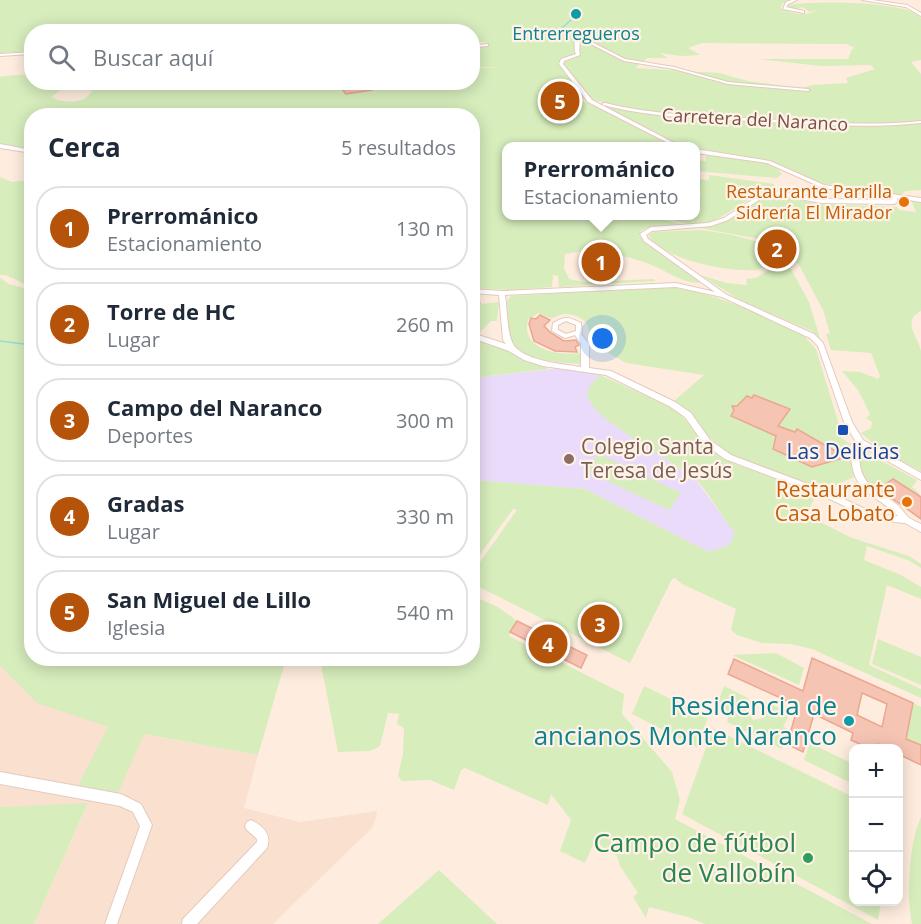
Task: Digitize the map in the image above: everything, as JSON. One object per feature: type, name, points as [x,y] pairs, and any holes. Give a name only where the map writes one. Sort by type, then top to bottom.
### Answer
[{"type":"street","points":[[795,0],[788,2],[784,8],[803,12]]},
{"type":"street","points":[[864,0],[907,6],[921,15]]},
{"type":"street","points":[[668,142],[590,100],[561,64],[562,60],[578,55],[576,35],[624,60],[674,68],[728,83],[808,90]]},
{"type":"street","points":[[480,46],[487,45]]},
{"type":"street","points":[[0,55],[24,54]]},
{"type":"street","name":"Carretera del Naranco","points":[[590,100],[681,118],[740,118],[887,127],[921,122]]},
{"type":"street","points":[[0,146],[24,150]]},
{"type":"street","points":[[700,151],[762,160],[823,186],[921,200]]},
{"type":"street","points":[[725,296],[646,240],[644,232],[651,229],[710,225],[726,219],[760,197],[775,193],[825,201],[894,202],[894,197]]},
{"type":"street","points":[[480,291],[676,285],[725,296],[812,336],[821,345],[848,422],[860,442],[921,477]]},
{"type":"street","points":[[502,292],[507,340],[512,349]]},
{"type":"street","points":[[578,334],[585,344],[585,368]]},
{"type":"street","points":[[480,338],[546,364],[609,373],[672,404],[687,416],[707,442],[728,457],[824,493],[877,518],[906,520],[921,528]]},
{"type":"street","points":[[860,442],[856,447],[855,463],[862,485],[901,512],[906,520]]},
{"type":"street","points":[[0,778],[121,801],[137,808],[146,825],[111,924]]},
{"type":"street","points":[[188,924],[263,844],[263,836],[251,826]]},
{"type":"shaded area","name":"Colegio Santa Teresa de Jesús","points":[[553,369],[578,370],[600,375],[588,390],[592,405],[613,423],[696,480],[735,533],[730,545],[709,552],[585,489],[480,481],[480,377]]},
{"type":"shaded area","points":[[0,666],[39,703],[114,729],[258,755],[244,808],[300,822],[377,811],[376,819],[371,829],[273,924],[34,924],[88,804],[0,807]]},
{"type":"green space","points":[[0,0],[790,0],[782,4],[781,8],[804,14],[817,10],[810,12],[802,7],[798,8],[804,12],[786,6],[832,2],[898,8],[913,12],[921,18],[921,60],[911,62],[921,74],[921,190],[906,191],[898,196],[885,190],[819,183],[766,160],[700,149],[700,142],[673,142],[601,105],[603,102],[583,98],[580,100],[609,112],[664,142],[502,142],[502,220],[667,220],[683,225],[649,227],[641,231],[639,236],[702,283],[684,280],[631,258],[604,253],[577,252],[565,254],[564,268],[569,279],[584,282],[654,279],[655,281],[559,287],[558,276],[553,275],[552,287],[509,290],[480,288],[480,108],[24,108],[24,148],[0,144],[0,77],[24,75],[24,90],[60,90],[51,97],[68,102],[84,98],[89,95],[91,90],[480,90],[480,68],[502,68],[480,67],[480,46],[487,45],[486,42],[480,42],[480,24],[24,24],[24,51],[0,53]],"holes":[[[702,43],[846,44],[855,48],[852,49],[848,59],[758,59],[821,66],[870,65],[875,69],[846,78],[848,83],[812,85],[802,88],[748,81],[719,73],[635,68],[647,58],[669,58],[659,53],[681,56],[700,55],[688,48]]]},
{"type":"green space","points":[[706,154],[736,157],[769,164],[782,174],[777,178],[700,171],[700,160],[706,161]]},
{"type":"green space","points":[[709,175],[774,184],[774,191],[753,197],[724,215],[703,224],[672,220],[700,220],[700,179],[709,180]]},
{"type":"green space","points":[[0,177],[12,182],[24,181],[24,284],[6,275],[0,275]]},
{"type":"green space","points":[[775,195],[819,204],[897,207],[899,210],[916,212],[911,200],[921,201],[921,311],[915,315],[912,325],[921,352],[921,471],[881,450],[861,433],[871,428],[872,422],[866,418],[870,414],[858,390],[842,371],[860,372],[878,379],[880,376],[871,353],[831,350],[826,334],[830,333],[823,310],[800,267],[785,247],[766,240],[700,228],[722,222],[757,201]]},
{"type":"green space","points":[[701,230],[728,234],[779,247],[809,302],[820,338],[812,331],[741,301],[701,275],[726,283],[747,285],[746,279],[756,278],[769,270],[772,258],[764,257],[762,268],[757,270],[715,267],[669,252],[648,236],[653,232]]},
{"type":"green space","points":[[0,278],[9,284],[24,288],[24,666],[284,666],[258,755],[144,734],[118,793],[78,785],[108,727],[37,703],[0,666]]},
{"type":"green space","points":[[664,287],[717,298],[801,333],[816,349],[841,431],[841,438],[851,444],[850,458],[854,477],[827,489],[765,469],[735,456],[709,437],[674,401],[704,375],[626,363],[591,343],[587,337],[589,332],[587,324],[584,320],[571,314],[552,318],[538,313],[528,320],[527,330],[530,338],[544,349],[553,352],[581,353],[581,364],[554,362],[533,357],[517,348],[510,337],[507,301],[511,296]]},
{"type":"green space","points":[[499,302],[497,321],[491,321],[480,332],[480,304]]},
{"type":"green space","points":[[480,338],[549,369],[480,377]]},
{"type":"green space","points":[[600,375],[670,407],[681,415],[712,450],[734,464],[817,493],[806,515],[852,538],[909,556],[921,564],[921,568],[910,561],[867,546],[864,560],[901,575],[921,587],[921,599],[887,585],[869,665],[921,689],[921,698],[812,649],[790,644],[762,643],[737,635],[731,630],[736,609],[682,584],[675,578],[672,579],[630,663],[480,588],[480,562],[517,510],[513,509],[480,554],[480,481],[585,489],[709,552],[729,545],[735,533],[699,483],[605,417],[588,398],[591,385]]},
{"type":"green space","points":[[867,453],[917,480],[912,487],[920,494],[918,496],[893,479],[876,492],[861,475],[859,454]]},
{"type":"green space","points":[[599,454],[681,493],[669,510],[586,471]]},
{"type":"green space","points":[[480,599],[498,607],[517,621],[509,636],[624,694],[622,714],[672,772],[680,800],[675,819],[872,924],[705,924],[649,907],[646,918],[633,897],[638,893],[620,866],[617,856],[602,850],[603,847],[595,840],[585,863],[560,851],[571,820],[551,794],[548,805],[465,768],[461,770],[454,790],[430,780],[402,781],[398,776],[403,754],[404,728],[397,724],[399,714],[388,713],[380,746],[370,751],[338,752],[321,666],[480,666]]},
{"type":"green space","points":[[878,639],[921,657],[921,685],[872,664]]},
{"type":"green space","points":[[776,653],[804,668],[799,685],[732,655]]},
{"type":"green space","points":[[644,686],[708,717],[697,747],[632,714]]},
{"type":"green space","points":[[724,686],[748,698],[752,707],[747,709],[753,720],[764,718],[766,702],[790,713],[783,727],[788,729],[782,749],[727,722],[729,714],[716,707]]},
{"type":"green space","points":[[913,703],[921,707],[921,745],[906,739]]},
{"type":"green space","name":"Campo de fútbol de Vallobín","points":[[713,728],[849,795],[849,904],[682,814]]},
{"type":"green space","points":[[810,743],[849,762],[849,782],[804,760]]},
{"type":"green space","points":[[88,803],[34,924],[0,924],[0,807]]},
{"type":"green space","points":[[921,817],[921,924],[912,924],[909,899],[911,854]]},
{"type":"green space","points":[[439,870],[497,924],[378,924]]},
{"type":"green space","name":"Campo de fútbol de Vallobín","points":[[852,906],[880,906],[878,920]]},
{"type":"building","points":[[343,90],[372,90],[346,94]]},
{"type":"building","points":[[540,315],[550,320],[544,326],[551,333],[564,341],[576,340],[579,345],[575,347],[577,352],[555,351],[534,341],[529,324],[531,318],[536,319]]},
{"type":"building","points":[[754,395],[790,409],[778,426],[795,432],[797,429],[846,457],[812,467],[773,449],[776,436],[731,416],[734,410],[732,406],[737,406],[747,396],[752,398]]},
{"type":"building","name":"Restaurante Casa Lobato","points":[[893,479],[921,497],[921,519],[879,489]]},
{"type":"building","points":[[517,621],[587,655],[581,668],[510,632]]},
{"type":"building","name":"Residencia de ancianos Monte Naranco","points":[[812,658],[913,703],[906,739],[921,745],[921,765],[903,756],[903,744],[860,744],[851,740],[853,733],[814,714],[803,752],[787,744],[798,706],[728,674],[734,659],[803,691]],"holes":[[[862,693],[887,704],[882,727],[857,715]]]},
{"type":"waterway","points":[[553,36],[571,20]]},
{"type":"waterway","points":[[0,341],[24,344]]},
{"type":"place","name":"Entrerregueros","points":[[576,14]]},
{"type":"place","name":"San Miguel de Lillo","points":[[560,101]]},
{"type":"place","name":"Restaurante Parrilla Sidrería El Mirador","points":[[904,202]]},
{"type":"place","name":"Torre de HC","points":[[777,249]]},
{"type":"place","name":"Prerrománico","points":[[601,262]]},
{"type":"place","name":"Las Delicias","points":[[843,430]]},
{"type":"place","name":"Colegio Santa Teresa de Jesús","points":[[569,459]]},
{"type":"place","name":"Restaurante Casa Lobato","points":[[907,502]]},
{"type":"place","name":"Campo del Naranco","points":[[600,624]]},
{"type":"place","name":"Gradas","points":[[548,644]]},
{"type":"place","name":"Residencia de ancianos Monte Naranco","points":[[849,721]]},
{"type":"place","name":"Campo de fútbol de Vallobín","points":[[808,858]]}]
